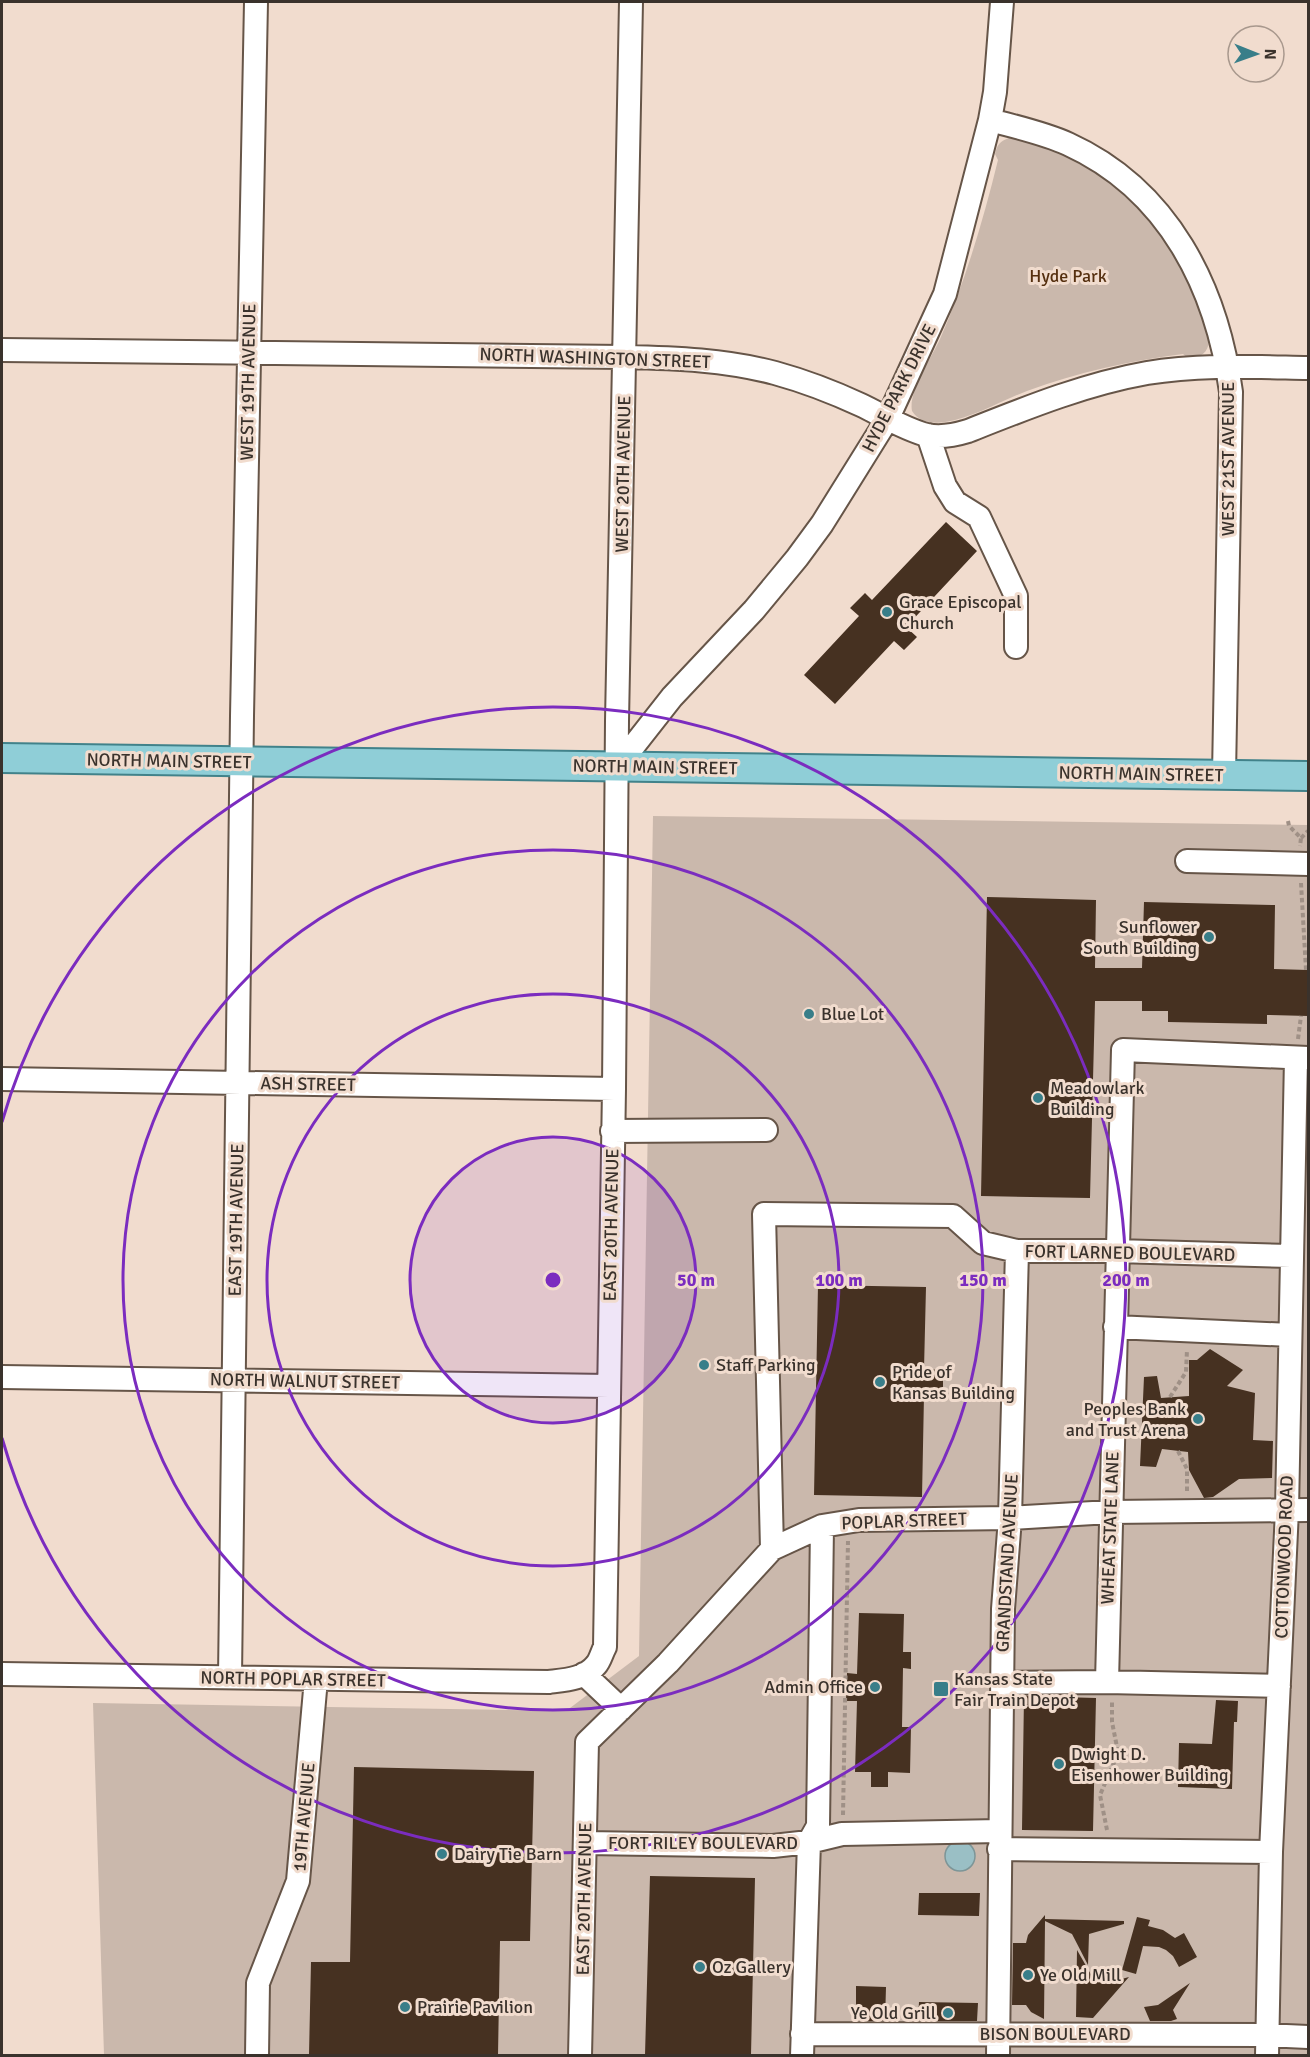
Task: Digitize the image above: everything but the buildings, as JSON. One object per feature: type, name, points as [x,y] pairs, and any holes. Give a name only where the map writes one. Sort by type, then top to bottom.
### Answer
[{"type":"main road","name":"NORTH MAIN STREET","points":[[2,758],[1308,776]]},
{"type":"street","name":"WEST 19TH AVENUE","points":[[243,762],[248,352],[256,2]]},
{"type":"street","name":"WEST 20TH AVENUE","points":[[617,767],[631,2]]},
{"type":"street","name":"HYDE PARK DRIVE","points":[[617,767],[672,697],[754,610],[796,558],[822,524],[888,418],[945,294],[990,120],[995,92],[1002,2]]},
{"type":"street","name":"WEST 21ST AVENUE","points":[[990,120],[1051,138],[1083,152],[1110,168],[1154,208],[1178,237],[1198,273],[1214,313],[1228,367],[1231,392],[1224,775]]},
{"type":"street","name":"NORTH WASHINGTON STREET","points":[[2,350],[625,357],[717,361],[774,373],[817,387],[928,435],[953,435],[1051,398],[1147,373],[1186,368],[1308,368]]},
{"type":"street","points":[[928,435],[945,486],[955,502],[979,517],[1016,596],[1016,647]]},
{"type":"street","name":"EAST 19TH AVENUE","points":[[230,1677],[243,762]]},
{"type":"street","name":"EAST 20TH AVENUE","points":[[584,1674],[597,1665],[604,1647],[617,767]]},
{"type":"street","points":[[1187,861],[1304,864]]},
{"type":"street","name":"WHEAT STATE LANE","points":[[1110,1682],[1110,1512],[1123,1050],[1302,1058]]},
{"type":"street","name":"COTTONWOOD ROAD","points":[[1267,2045],[1271,1852],[1279,1686],[1298,1510],[1290,1335],[1291,1256],[1302,1058]]},
{"type":"street","name":"ASH STREET","points":[[2,1079],[614,1089]]},
{"type":"street","points":[[612,1131],[766,1130]]},
{"type":"street","name":"FORT LARNED BOULEVARD","points":[[772,1548],[764,1214],[953,1216],[983,1243],[1017,1251],[1116,1251],[1291,1256]]},
{"type":"street","name":"GRANDSTAND AVENUE","points":[[998,2045],[1003,1609],[1010,1518],[1017,1251]]},
{"type":"street","points":[[1115,1327],[1290,1335]]},
{"type":"street","name":"NORTH WALNUT STREET","points":[[2,1377],[608,1386]]},
{"type":"street","name":"POPLAR STREET","points":[[587,1742],[669,1663],[772,1548],[822,1526],[849,1521],[1010,1518],[1110,1512],[1298,1510]]},
{"type":"street","points":[[802,2044],[809,1842],[818,1826],[822,1526]]},
{"type":"street","name":"NORTH POPLAR STREET","points":[[2,1674],[549,1682],[567,1680],[584,1674]]},
{"type":"street","points":[[584,1674],[621,1710]]},
{"type":"street","name":"19TH AVENUE","points":[[257,2055],[258,1983],[298,1881],[316,1679]]},
{"type":"street","points":[[1002,1683],[1110,1682],[1279,1686]]},
{"type":"street","name":"EAST 20TH AVENUE","points":[[580,2055],[587,1742]]},
{"type":"street","name":"FORT RILEY BOULEVARD","points":[[586,1843],[773,1846],[809,1842],[842,1834],[999,1840],[1107,1850],[1271,1852]]},
{"type":"street","name":"BISON BOULEVARD","points":[[802,2044],[1267,2045],[1308,2037]]},
{"type":"path","points":[[1288,821],[1289,826],[1301,838],[1308,831]]},
{"type":"path","points":[[1304,864],[1306,969]]},
{"type":"path","points":[[1170,1397],[1186,1372],[1189,1331]]},
{"type":"path","points":[[1178,1450],[1187,1468],[1187,1511]]},
{"type":"path","points":[[842,1834],[849,1521]]},
{"type":"path","points":[[1107,1850],[1107,1831],[1100,1795],[1116,1758],[1117,1747],[1112,1722],[1110,1682]]},
{"type":"green space","name":"Hyde Park","points":[[1009,138],[1045,147],[1087,168],[1128,198],[1145,216],[1161,235],[1188,278],[1202,310],[1209,341],[1207,349],[1200,356],[1189,359],[1183,354],[1104,368],[1027,391],[966,417],[935,423],[926,421],[918,418],[912,411],[914,394],[940,339],[965,273],[998,160],[995,154],[997,148],[1001,142]]},
{"type":"green space","points":[[653,816],[1308,825],[1308,2055],[104,2055],[93,1703],[566,1711],[639,1656]]},
{"type":"water","points":[[960,1841],[966,1842],[974,1850],[974,1862],[966,1870],[960,1871],[954,1870],[946,1862],[945,1856],[946,1850],[954,1842]]},
{"type":"place","name":"Grace Episcopal Church","points":[[887,612]]},
{"type":"place","name":"Sunflower South Building","points":[[1209,937]]},
{"type":"place","name":"Blue Lot","points":[[809,1014]]},
{"type":"place","name":"Meadowlark Building","points":[[1038,1098]]},
{"type":"place","name":"Staff Parking","points":[[704,1365]]},
{"type":"place","name":"Pride of Kansas Building","points":[[880,1382]]},
{"type":"place","name":"Peoples Bank and Trust Arena","points":[[1198,1419]]},
{"type":"place","name":"Admin Office","points":[[875,1687]]},
{"type":"place","name":"Kansas State Fair Train Depot","points":[[941,1689]]},
{"type":"place","name":"Dwight D. Eisenhower Building","points":[[1059,1764]]},
{"type":"place","name":"Dairy Tie Barn","points":[[442,1854]]},
{"type":"place","name":"Oz Gallery","points":[[700,1967]]},
{"type":"place","name":"Ye Old Mill","points":[[1028,1975]]},
{"type":"place","name":"Prairie Pavilion","points":[[405,2007]]},
{"type":"place","name":"Ye Old Grill","points":[[948,2013]]}]
